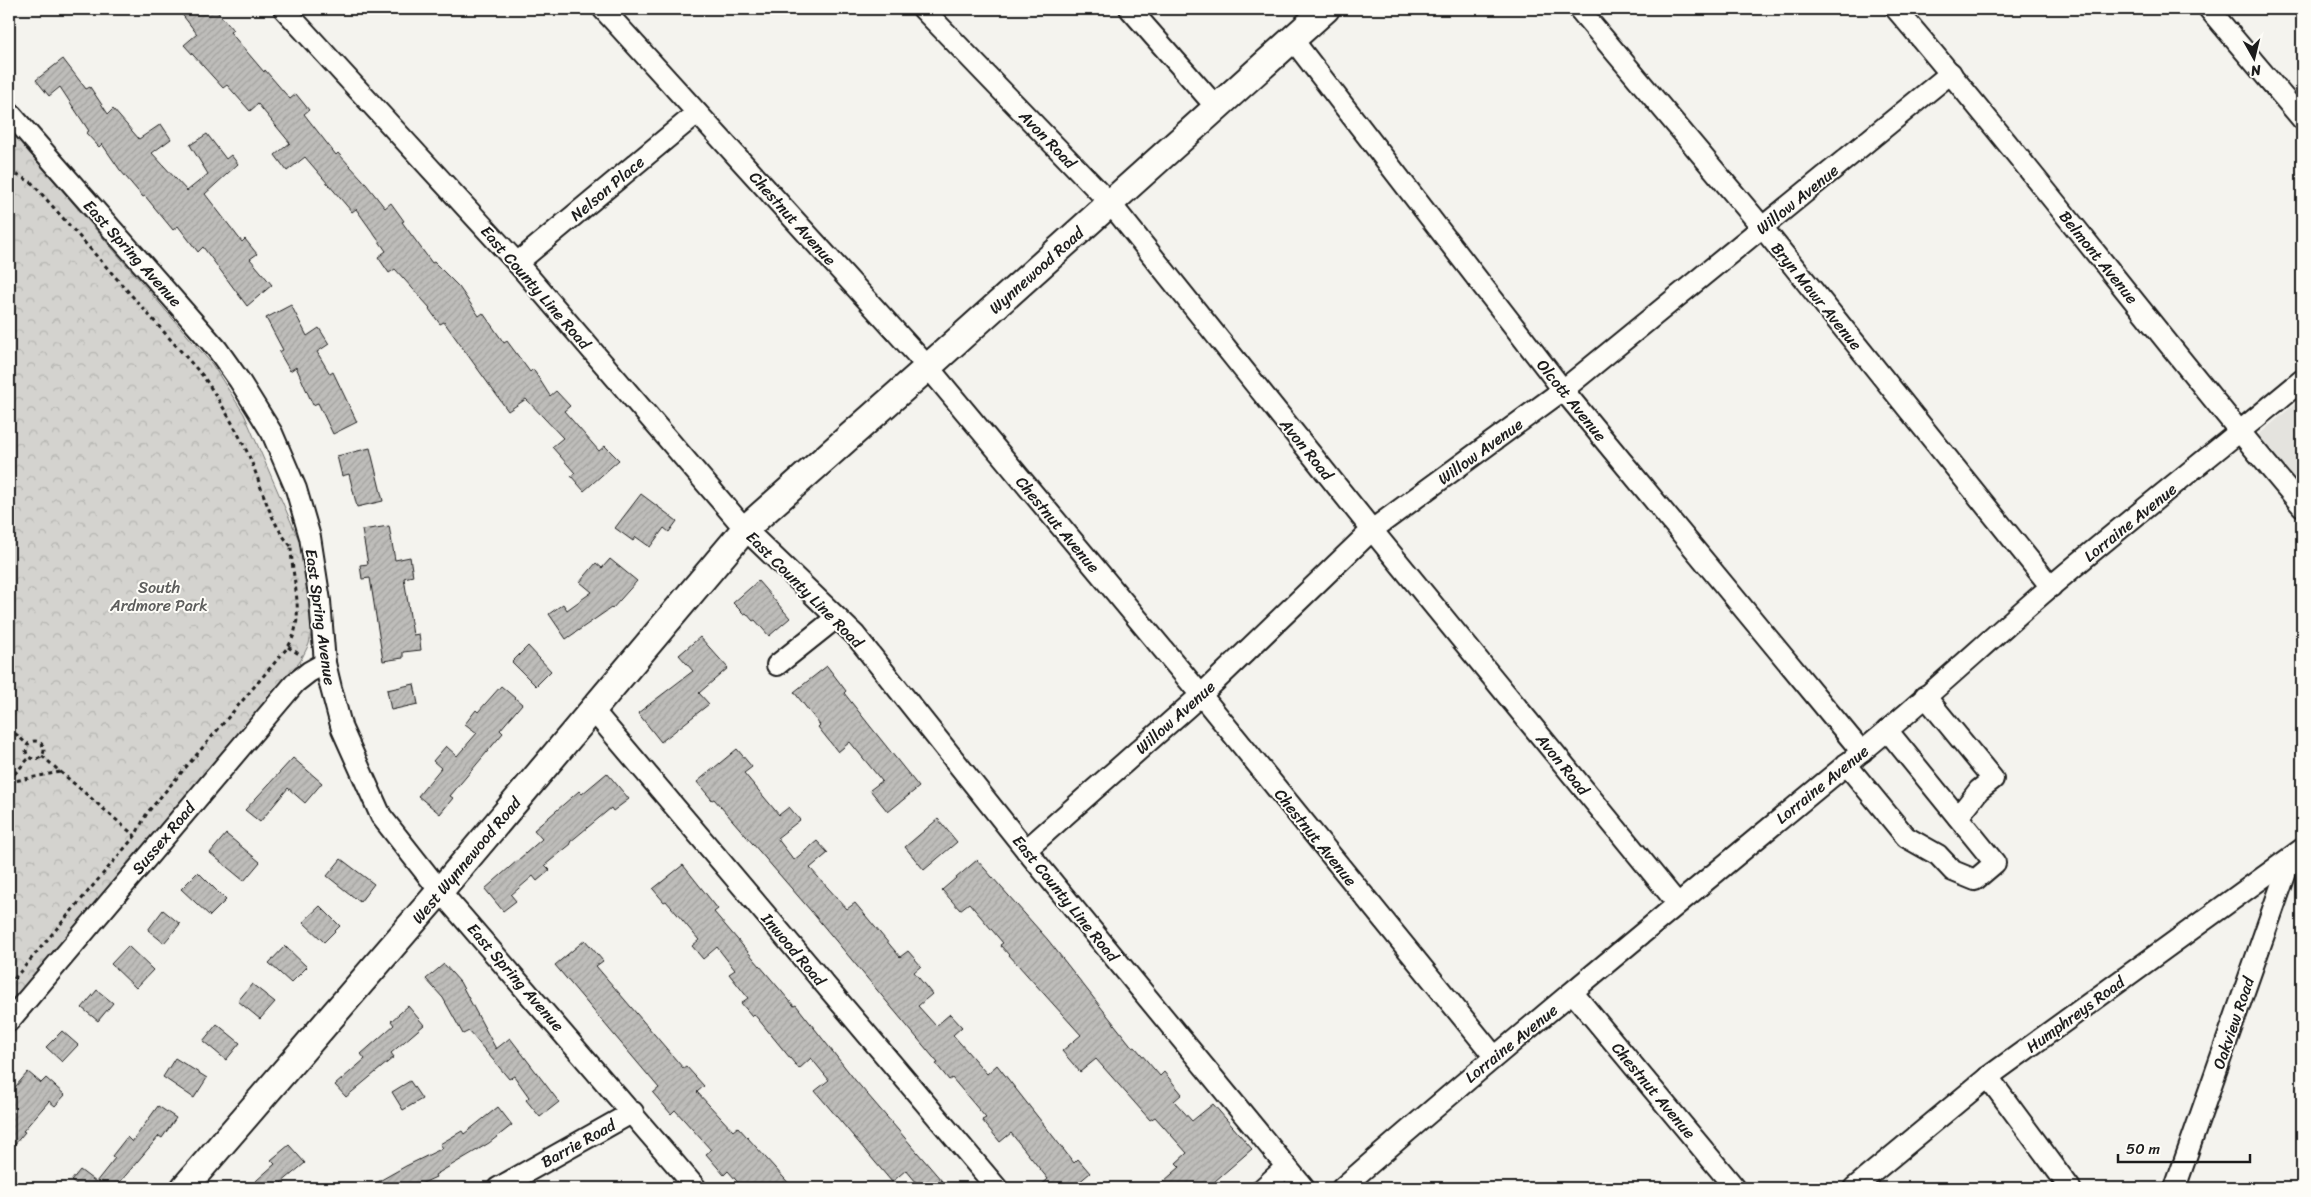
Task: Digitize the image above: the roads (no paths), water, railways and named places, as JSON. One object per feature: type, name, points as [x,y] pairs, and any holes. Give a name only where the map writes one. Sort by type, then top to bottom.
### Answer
[{"type":"main road","name":"Wynnewood Road","points":[[745,529],[928,368],[1326,9]]},
{"type":"main road","name":"West Wynnewood Road","points":[[184,1188],[440,891],[745,529]]},
{"type":"street","name":"East County Line Road","points":[[284,9],[517,263],[745,529],[855,635],[1026,850],[1304,1188]]},
{"type":"street","name":"Chestnut Avenue","points":[[603,9],[928,368],[1201,696],[1494,1056]]},
{"type":"street","name":"Avon Road","points":[[923,9],[1110,203],[1372,530],[1677,903]]},
{"type":"street","points":[[1130,9],[1217,108]]},
{"type":"street","name":"Bryn Mawr Avenue","points":[[1579,9],[1762,227],[2051,587]]},
{"type":"street","name":"Belmont Avenue","points":[[1896,9],[1951,73],[2239,432],[2302,506]]},
{"type":"street","points":[[2210,9],[2302,119]]},
{"type":"street","name":"Olcott Avenue","points":[[1293,40],[1563,390],[1862,752]]},
{"type":"street","name":"Willow Avenue","points":[[1026,850],[1201,696],[1372,530],[1563,390],[1951,73]]},
{"type":"street","name":"East Spring Avenue","points":[[9,112],[210,341],[240,380],[272,433],[292,480],[310,537],[320,601],[325,663],[342,729],[380,816],[440,891],[633,1112],[696,1188]]},
{"type":"street","name":"Nelson Place","points":[[517,263],[697,113]]},
{"type":"street","name":"Lorraine Avenue","points":[[1342,1188],[1494,1056],[1573,993],[1677,903],[1862,752],[2051,587],[2302,380]]},
{"type":"street","points":[[777,665],[836,618]]},
{"type":"street","name":"Sussex Road","points":[[9,1021],[295,683],[325,663]]},
{"type":"street","points":[[1925,696],[1994,779],[1979,790],[1958,817]]},
{"type":"street","name":"Inwood Road","points":[[592,709],[997,1188]]},
{"type":"street","points":[[1846,764],[1906,837],[1938,855],[1953,871],[1975,880],[1995,862],[1887,730]]},
{"type":"street","name":"Humphreys Road","points":[[1854,1188],[1988,1077],[2297,853]]},
{"type":"street","name":"Oakview Road","points":[[2175,1188],[2297,853]]},
{"type":"street","name":"Chestnut Avenue","points":[[1573,993],[1735,1188]]},
{"type":"street","points":[[1988,1077],[2070,1188]]},
{"type":"street","name":"Barrie Road","points":[[498,1188],[633,1112]]},
{"type":"street","points":[[1262,1188],[1286,1167]]},
{"type":"park label","name":"South Ardmore Park","points":[[159,596]]}]
